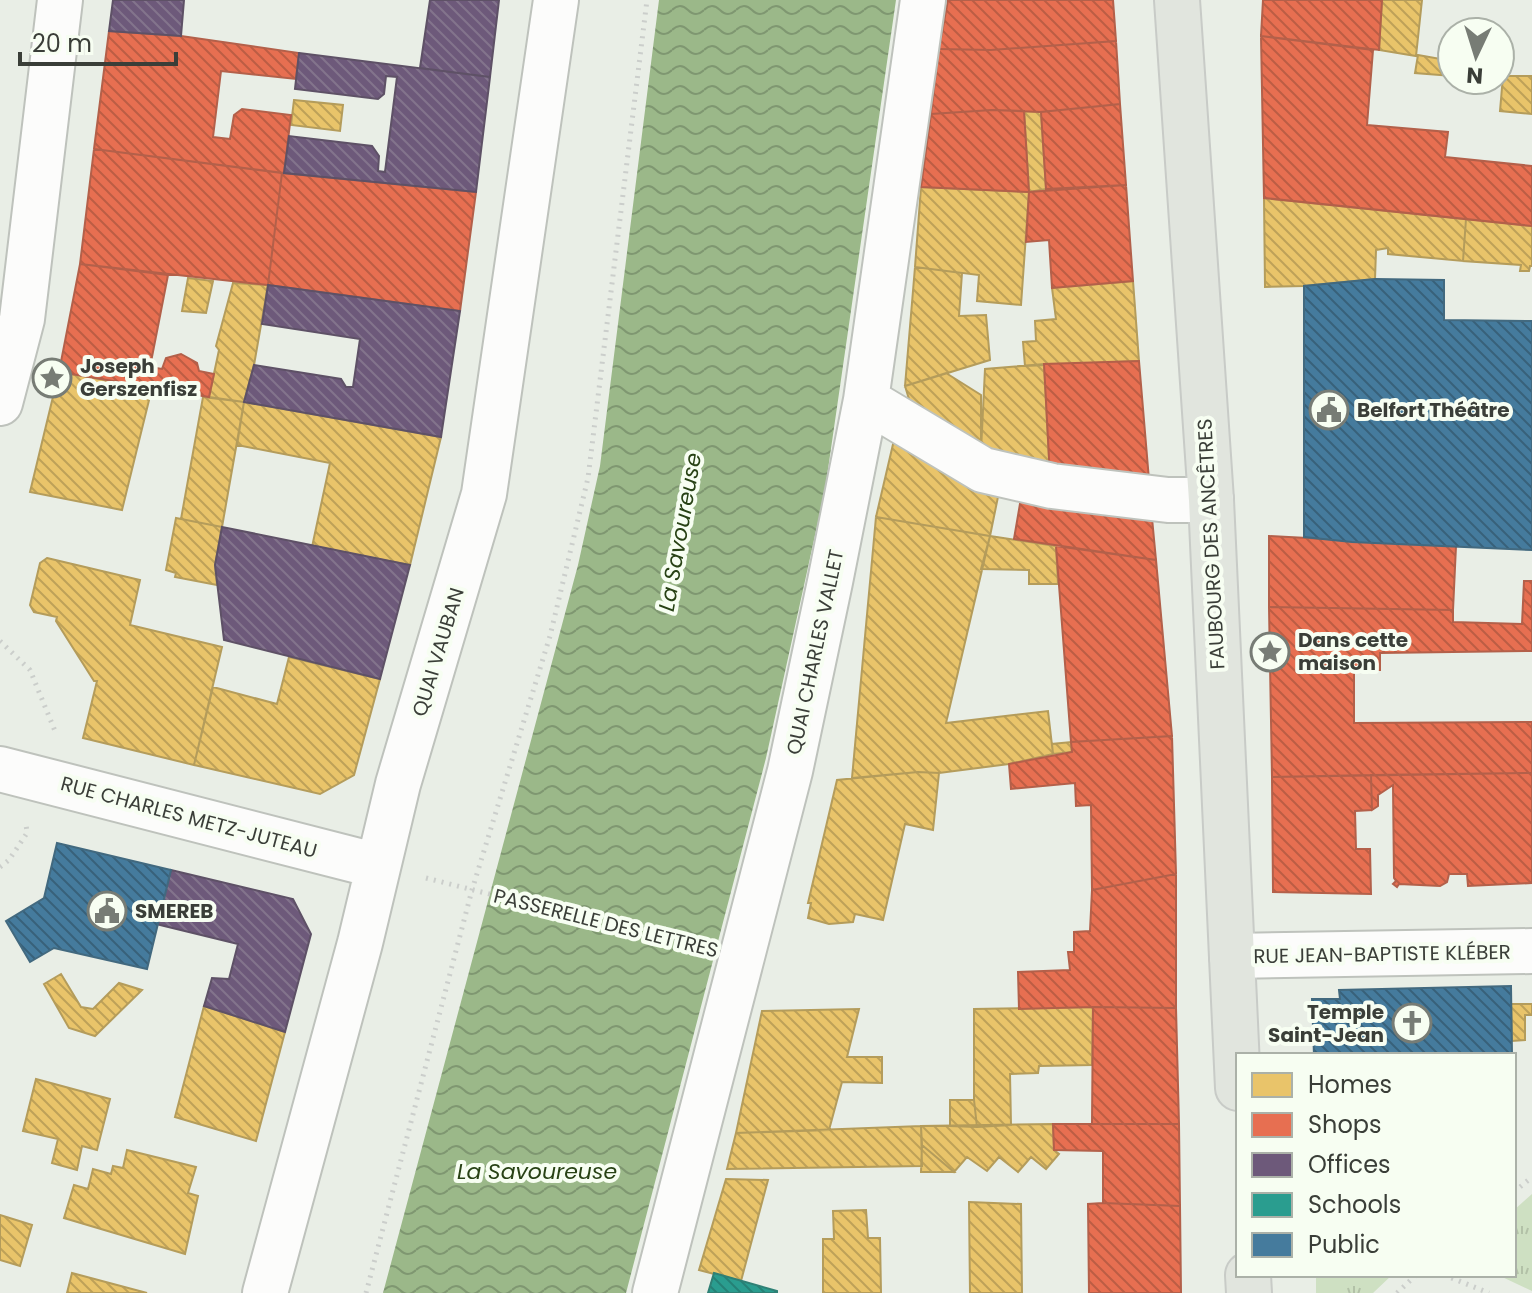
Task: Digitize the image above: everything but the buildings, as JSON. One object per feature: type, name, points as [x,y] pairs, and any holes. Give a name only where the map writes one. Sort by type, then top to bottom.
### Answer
[{"type":"main road","name":"FAUBOURG DES ANCÊTRES","points":[[1177,0],[1211,500],[1236,1053]]},
{"type":"street","points":[[0,403],[22,319],[60,0]]},
{"type":"street","name":"QUAI VAUBAN","points":[[265,1293],[356,958],[398,784],[484,494],[556,0]]},
{"type":"street","name":"QUAI CHARLES VALLET","points":[[655,1293],[790,771],[866,400],[923,0]]},
{"type":"street","points":[[866,400],[983,470],[1052,486],[1168,500],[1211,500]]},
{"type":"street","name":"RUE CHARLES METZ-JUTEAU","points":[[0,769],[378,866]]},
{"type":"street","name":"RUE JEAN-BAPTISTE KLÉBER","points":[[1232,956],[1532,951]]},
{"type":"path","points":[[366,1293],[472,890],[550,636],[588,478],[647,0]]},
{"type":"path","name":"PASSERELLE DES LETTRES","points":[[378,866],[699,946]]},
{"type":"path","points":[[1516,1190],[1532,1177]]},
{"type":"path","points":[[1397,1293],[1414,1277]]},
{"type":"path","points":[[1449,1277],[1489,1293]]},
{"type":"green space","points":[[1532,1194],[1532,1291],[1502,1277],[1516,1277],[1516,1208]]},
{"type":"green space","points":[[1316,1277],[1390,1277],[1373,1293],[1316,1293]]},
{"type":"water","name":"La Savoureuse","points":[[659,0],[896,0],[825,490],[766,758],[626,1293],[383,1293],[578,565],[600,466]]},
{"type":"place","name":"Joseph Gerszenfisz","points":[[52,378]]},
{"type":"place","name":"Belfort Théâtre","points":[[1329,410]]},
{"type":"place","name":"Dans cette maison","points":[[1270,652]]},
{"type":"place","name":"SMEREB","points":[[107,911]]},
{"type":"place","name":"Temple Saint-Jean","points":[[1412,1023]]}]
